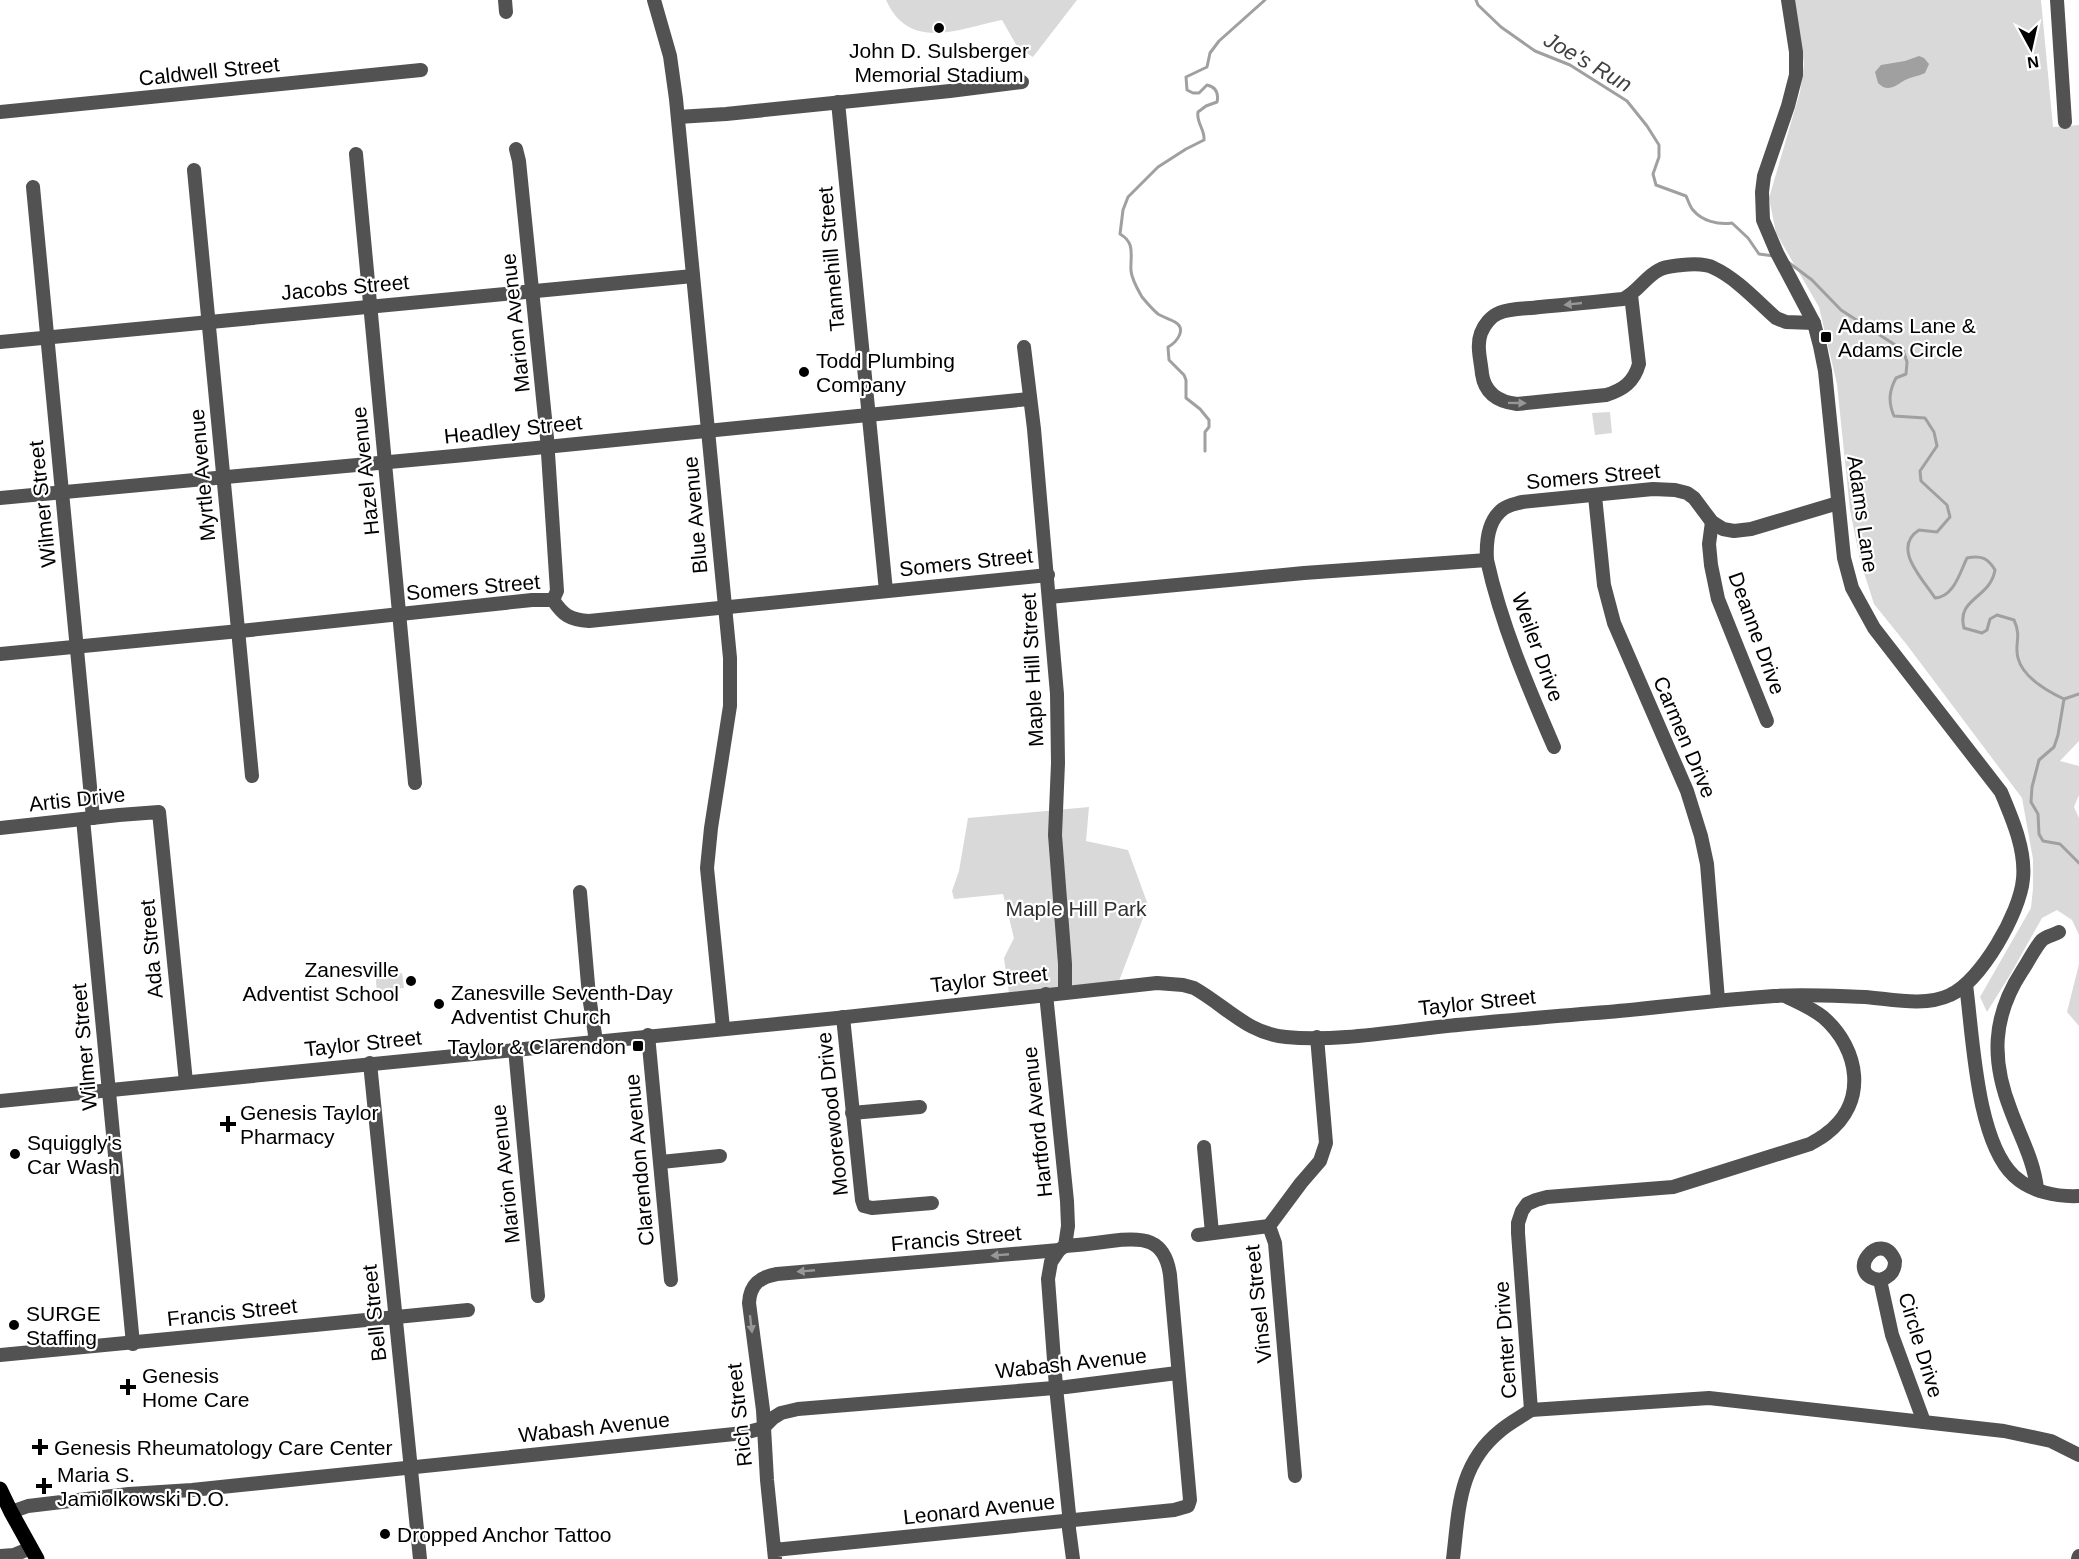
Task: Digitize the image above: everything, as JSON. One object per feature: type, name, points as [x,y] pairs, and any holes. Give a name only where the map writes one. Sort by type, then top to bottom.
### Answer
[{"type":"main road","points":[[0,1489],[34,1554]]},
{"type":"street","name":"Blue Avenue","points":[[654,0],[670,56],[678,117],[730,658],[730,706],[707,868],[723,1028]]},
{"type":"street","name":"Adams Lane","points":[[1788,0],[1796,52],[1796,75],[1791,99],[1767,166],[1762,192],[1763,220],[1777,253],[1814,323],[1825,370],[1844,558],[1852,588],[1858,602],[1894,655],[2001,792],[2017,836],[2023,864],[2023,879],[2018,901],[1993,950],[1980,971],[1966,985]]},
{"type":"street","points":[[2056,0],[2065,122]]},
{"type":"street","name":"Caldwell Street","points":[[0,112],[421,70]]},
{"type":"street","points":[[678,117],[1022,82]]},
{"type":"street","name":"Tannehill Street","points":[[837,102],[886,591]]},
{"type":"street","name":"Marion Avenue","points":[[516,149],[533,291],[546,447],[557,591],[553,600]]},
{"type":"street","name":"Hazel Avenue","points":[[356,154],[415,783]]},
{"type":"street","name":"Myrtle Avenue","points":[[194,170],[252,777]]},
{"type":"street","name":"Wilmer Street","points":[[33,187],[77,646],[109,1089],[133,1344]]},
{"type":"street","points":[[1631,295],[1638,363],[1629,384],[1606,395],[1517,404],[1506,403],[1496,398],[1488,390],[1483,380],[1478,344],[1480,333],[1491,318],[1499,313],[1519,309],[1623,299],[1631,295],[1648,277],[1660,269],[1681,265],[1713,267],[1726,275],[1776,318],[1786,322],[1814,323]]},
{"type":"street","name":"Jacobs Street","points":[[0,342],[693,276]]},
{"type":"street","name":"Maple Hill Street","points":[[1024,347],[1033,420],[1058,694],[1055,835],[1065,992]]},
{"type":"street","name":"Headley Street","points":[[0,498],[1029,399]]},
{"type":"street","name":"Somers Street","points":[[1487,560],[1486,545],[1490,530],[1501,510],[1522,502],[1653,489],[1676,490],[1694,498],[1712,522]]},
{"type":"street","name":"Carmen Drive","points":[[1595,496],[1604,585],[1614,623],[1687,790],[1701,836],[1707,864],[1718,1000]]},
{"type":"street","points":[[1712,522],[1723,529],[1734,531],[1751,529],[1838,503]]},
{"type":"street","name":"Deanne Drive","points":[[1712,522],[1709,544],[1718,599],[1767,721]]},
{"type":"street","points":[[1049,597],[1304,573],[1487,560]]},
{"type":"street","name":"Weiler Drive","points":[[1487,560],[1511,640],[1554,747]]},
{"type":"street","name":"Somers Street","points":[[0,654],[532,600],[553,600],[563,614],[569,618],[589,621],[1048,575]]},
{"type":"street","name":"Artis Drive","points":[[0,828],[159,813]]},
{"type":"street","name":"Ada Street","points":[[159,813],[186,1082]]},
{"type":"street","points":[[580,892],[589,996],[596,1041]]},
{"type":"street","points":[[2037,1189],[2031,1157],[2005,1093],[1999,1070],[1999,1027],[2002,1010],[2012,987],[2043,939],[2059,932]]},
{"type":"street","name":"Taylor Street","points":[[0,1101],[843,1017],[1157,983],[1183,985],[1205,994],[1246,1024],[1269,1035],[1288,1038],[1360,1035],[1718,1000],[1785,996],[1823,995],[1930,1000],[1951,995],[1966,985]]},
{"type":"street","points":[[1966,985],[1984,1111],[2000,1156],[2014,1176],[2037,1189],[2051,1195],[2079,1196]]},
{"type":"street","name":"Hartford Avenue","points":[[1046,994],[1068,1226],[1062,1248],[1051,1262],[1048,1279],[1073,1559]]},
{"type":"street","name":"Center Drive","points":[[1785,996],[1823,1017],[1848,1046],[1853,1062],[1854,1088],[1850,1103],[1842,1118],[1827,1134],[1810,1144],[1686,1184],[1660,1189],[1547,1197],[1527,1204],[1518,1223],[1531,1410],[1709,1398],[2030,1435],[2051,1441],[2079,1455]]},
{"type":"street","name":"Moorewood Drive","points":[[843,1017],[864,1206],[872,1208],[932,1203]]},
{"type":"street","name":"Clarendon Avenue","points":[[648,1035],[671,1280]]},
{"type":"street","name":"Vinsel Street","points":[[1295,1476],[1275,1243],[1269,1226],[1320,1161],[1326,1143],[1317,1037]]},
{"type":"street","name":"Marion Avenue","points":[[515,1049],[538,1296]]},
{"type":"street","name":"Bell Street","points":[[370,1063],[420,1559]]},
{"type":"street","points":[[852,1113],[920,1107]]},
{"type":"street","points":[[1204,1147],[1212,1233]]},
{"type":"street","points":[[661,1162],[720,1156]]},
{"type":"street","points":[[1198,1235],[1269,1226]]},
{"type":"street","name":"Francis Street","points":[[768,1276],[1062,1248],[1137,1238],[1147,1240],[1162,1252],[1168,1264],[1177,1373]]},
{"type":"street","name":"Rich Street","points":[[768,1276],[757,1281],[749,1295],[749,1303],[763,1410],[775,1554]]},
{"type":"street","name":"Circle Drive","points":[[1880,1280],[1892,1335],[1924,1422]]},
{"type":"street","name":"Francis Street","points":[[0,1355],[468,1310]]},
{"type":"street","name":"Wabash Avenue","points":[[10,1512],[28,1506],[129,1494],[192,1490],[744,1433],[763,1428],[772,1418],[798,1409],[1056,1387],[1177,1373]]},
{"type":"street","name":"Leonard Avenue","points":[[775,1554],[1174,1510],[1188,1506],[1190,1500],[1177,1373]]},
{"type":"street","points":[[1453,1559],[1462,1488],[1468,1471],[1487,1442],[1531,1410]]},
{"type":"street","points":[[0,1556],[34,1554]]},
{"type":"green space","name":"John D. Sulsberger Memorial Stadium","points":[[886,0],[1077,0],[1033,57],[1018,48],[1002,20],[953,31],[922,32],[908,27],[896,16]]},
{"type":"green space","points":[[1794,0],[2041,0],[2053,127],[2079,125],[2079,741],[2060,761],[2079,766],[2079,795],[2074,807],[2079,818],[2079,935],[2072,920],[2057,910],[2042,918],[1987,1012],[1980,997],[2031,908],[2033,859],[2022,798],[1874,604],[1860,560],[1850,510],[1837,384],[1819,307],[1776,233],[1769,198],[1800,92],[1804,64]]},
{"type":"green space","points":[[1610,412],[1612,433],[1595,435],[1592,413]]},
{"type":"green space","name":"Maple Hill Park","points":[[1089,807],[1086,841],[1128,850],[1148,905],[1119,981],[1009,993],[1004,958],[1014,938],[1003,894],[954,899],[952,891],[959,871],[968,818]]},
{"type":"green space","points":[[388,964],[389,972],[402,973],[404,988],[390,989],[390,994],[377,995],[375,968]]},
{"type":"green space","points":[[2079,964],[2079,1026],[2067,1012]]},
{"type":"shaded area","points":[[1919,56],[1929,64],[1925,73],[1907,79],[1892,88],[1885,88],[1878,83],[1875,72],[1881,65]]},
{"type":"waterway","points":[[1205,451],[1205,432],[1209,427],[1209,420],[1186,398],[1184,375],[1169,360],[1168,347],[1177,339],[1180,332],[1179,325],[1154,310],[1135,285],[1131,271],[1130,246],[1120,234],[1123,210],[1128,197],[1158,167],[1204,140],[1198,112],[1217,102],[1218,96],[1215,89],[1207,85],[1199,93],[1187,90],[1186,77],[1207,67],[1210,53],[1219,41],[1265,0]]},
{"type":"waterway","name":"Joe's Run","points":[[1476,0],[1478,5],[1501,27],[1535,51],[1570,65],[1627,101],[1659,145],[1659,157],[1653,174],[1656,185],[1686,196],[1693,210],[1706,219],[1716,223],[1732,223],[1748,238],[1759,254],[1774,256]]},
{"type":"waterway","name":"Joe's Run","points":[[1788,262],[1812,280],[1841,310],[1903,350],[1907,362],[1906,374],[1896,378],[1892,387],[1890,397],[1892,411],[1894,416],[1925,418],[1934,432],[1937,446],[1920,471],[1921,481],[1947,505],[1950,517],[1937,532],[1919,530],[1911,537],[1908,546],[1909,554],[1917,573],[1935,598],[1942,597],[1952,589],[1967,558],[1980,557],[1987,560],[1995,570],[1992,580],[1965,610],[1964,628],[1982,633],[1987,630],[1990,619],[1997,615],[2014,620],[2018,636],[2018,658],[2030,678],[2064,699],[2079,694]]},
{"type":"waterway","points":[[2064,699],[2058,735],[2054,747],[2039,760],[2032,787],[2031,802],[2038,814],[2039,834],[2043,841],[2060,844],[2079,863]]},
{"type":"place","name":"John D. Sulsberger Memorial Stadium","points":[[939,28]]},
{"type":"place","name":"Adams Lane & Adams Circle","points":[[1826,337]]},
{"type":"place","name":"Todd Plumbing Company","points":[[804,372]]},
{"type":"place","name":"Zanesville Adventist School","points":[[411,981]]},
{"type":"place","name":"Zanesville Seventh-Day Adventist Church","points":[[439,1004]]},
{"type":"place","name":"Taylor & Clarendon","points":[[638,1046]]},
{"type":"place","name":"Genesis Taylor Pharmacy","points":[[228,1124]]},
{"type":"place","name":"Squiggly's Car Wash","points":[[15,1154]]},
{"type":"place","name":"SURGE Staffing","points":[[14,1325]]},
{"type":"place","name":"Genesis Home Care","points":[[128,1387]]},
{"type":"place","name":"Genesis Rheumatology Care Center","points":[[40,1447]]},
{"type":"place","name":"Maria S. Jamiolkowski D.O.","points":[[44,1486]]},
{"type":"place","name":"Dropped Anchor Tattoo","points":[[385,1534]]}]
